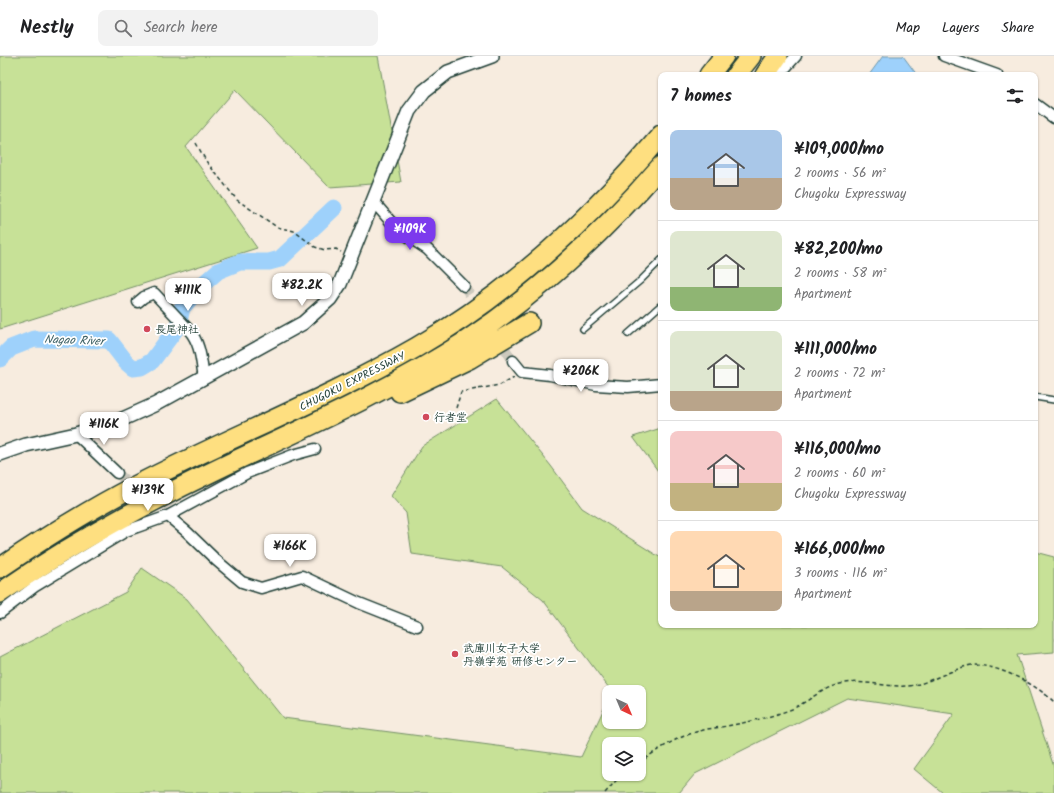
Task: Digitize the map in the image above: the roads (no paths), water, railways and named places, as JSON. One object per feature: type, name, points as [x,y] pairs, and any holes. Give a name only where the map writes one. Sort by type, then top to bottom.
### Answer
[{"type":"highway","points":[[710,72],[720,56]]},
{"type":"highway","points":[[711,72],[724,56]]},
{"type":"highway","points":[[739,72],[752,56]]},
{"type":"highway","points":[[767,72],[778,56]]},
{"type":"highway","name":"CHUGOKU EXPRESSWAY","points":[[0,568],[64,527],[135,486],[344,386],[419,346],[452,325],[517,280],[547,254],[606,197],[658,138]]},
{"type":"highway","name":"CHUGOKU EXPRESSWAY","points":[[0,593],[68,548],[106,526],[181,487],[280,440],[394,383],[465,342],[532,294],[592,240],[622,210],[658,169]]},
{"type":"highway","points":[[280,440],[376,403],[440,374],[529,323]]},
{"type":"street","points":[[0,454],[26,445],[76,434],[116,422],[156,404],[303,323],[330,299],[340,284],[372,201],[410,112],[424,91],[448,72],[472,59],[492,56]]},
{"type":"street","points":[[782,72],[796,56]]},
{"type":"street","points":[[944,56],[989,72]]},
{"type":"street","points":[[1038,106],[1054,118]]},
{"type":"street","points":[[372,201],[397,229],[427,249],[464,286]]},
{"type":"street","points":[[138,302],[144,297],[154,293],[189,330],[199,346],[204,378]]},
{"type":"street","points":[[513,360],[522,372],[550,375],[596,385],[628,387],[658,384]]},
{"type":"street","points":[[76,434],[117,473]]},
{"type":"street","points":[[0,613],[34,587],[126,532],[168,516],[247,473],[293,455],[315,449]]},
{"type":"street","points":[[168,516],[187,532],[217,562],[242,582],[260,588],[302,576],[359,604],[417,626]]},
{"type":"lane","points":[[582,329],[641,280],[658,263]]},
{"type":"lane","points":[[628,334],[658,308]]},
{"type":"lane","points":[[1038,397],[1054,400]]},
{"type":"water","points":[[883,56],[903,56],[915,72],[871,72]]},
{"type":"waterway","name":"Nagao River","points":[[0,359],[11,348],[34,339],[109,340],[126,362],[133,368],[142,367],[152,361],[178,326],[182,308],[201,286],[218,271],[240,262],[269,262],[280,259],[334,208]]},
{"type":"tunnel","points":[[464,286],[513,361]]},
{"type":"tunnel","points":[[117,473],[168,516]]},
{"type":"place","name":"長尾神社","points":[[147,329]]},
{"type":"place","name":"行者堂","points":[[426,417]]},
{"type":"place","name":"武庫川女子大学 丹嶺学苑 研修センター","points":[[455,654]]}]
